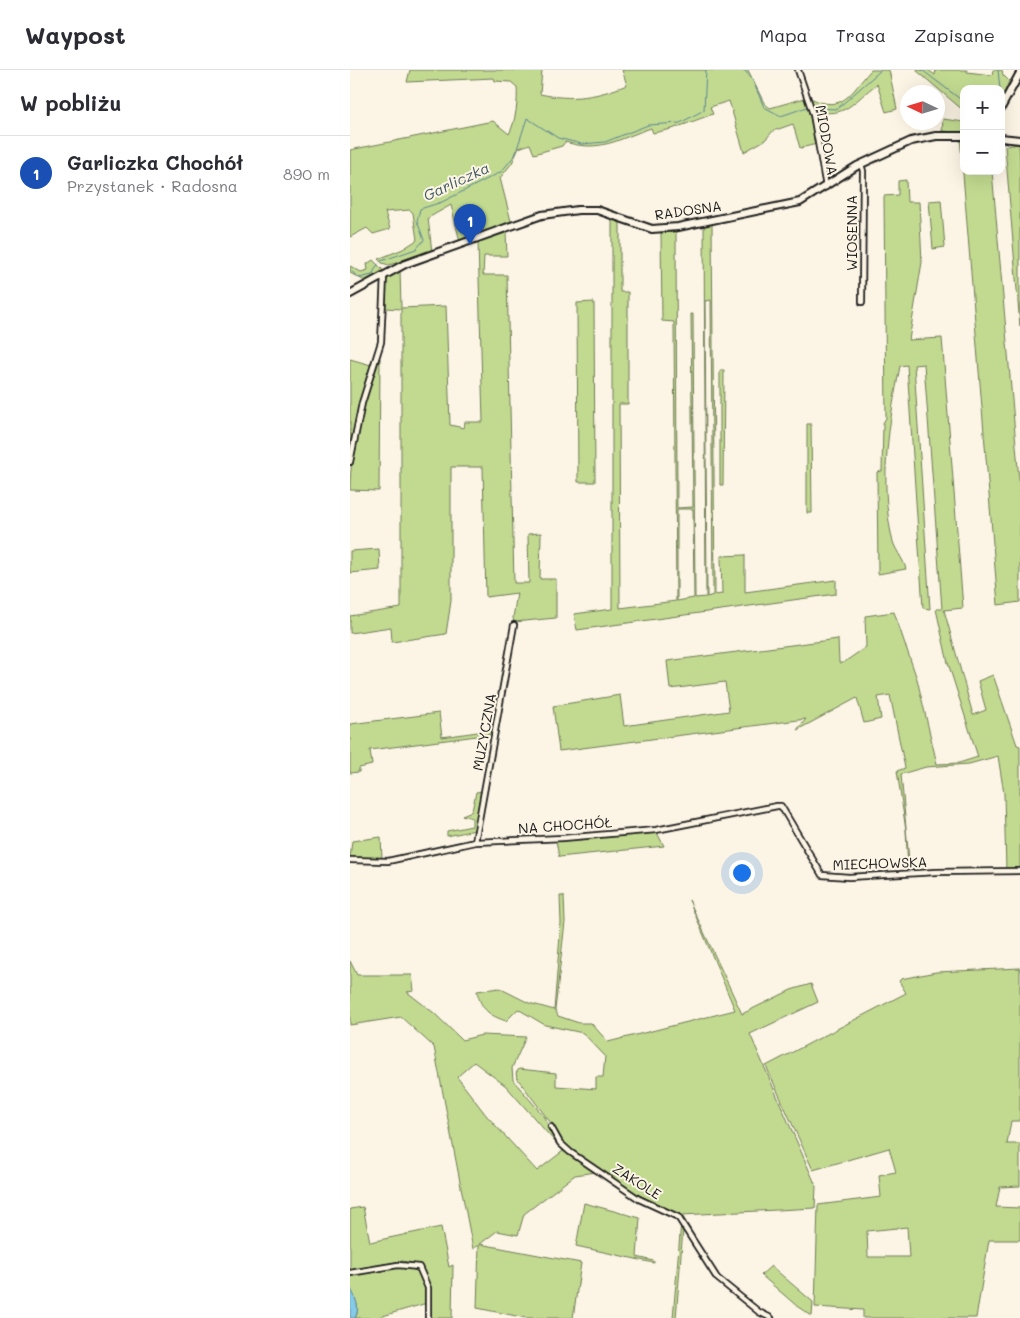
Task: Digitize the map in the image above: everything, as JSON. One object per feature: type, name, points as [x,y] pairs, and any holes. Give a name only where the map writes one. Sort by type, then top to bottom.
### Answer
[{"type":"street","name":"MIODOWA","points":[[798,70],[807,95],[818,139],[826,188]]},
{"type":"street","points":[[1005,101],[1020,73]]},
{"type":"street","name":"RADOSNA","points":[[350,294],[405,264],[542,215],[578,210],[597,210],[652,229],[661,229],[794,204],[806,200],[861,164],[911,141],[936,136],[960,136]]},
{"type":"street","points":[[1005,138],[1020,140]]},
{"type":"street","name":"WIOSENNA","points":[[861,164],[863,171],[862,302]]},
{"type":"street","points":[[350,462],[362,403],[381,342],[384,276]]},
{"type":"street","name":"MUZYCZNA","points":[[475,842],[514,626]]},
{"type":"street","name":"NA CHOCHÓŁ","points":[[350,860],[388,861],[475,842],[563,838],[656,830],[781,806]]},
{"type":"street","name":"MIECHOWSKA","points":[[781,806],[822,875],[849,877],[936,872],[1020,871]]},
{"type":"street","name":"ZAKOLE","points":[[552,1127],[560,1143],[570,1152],[639,1199],[678,1217],[717,1278],[759,1312],[771,1318]]},
{"type":"street","points":[[350,1273],[398,1265],[419,1267],[428,1288],[428,1318]]},
{"type":"green space","points":[[410,70],[542,70],[540,94],[584,97],[627,85],[622,70],[748,70],[764,103],[770,108],[805,98],[817,144],[800,148],[793,124],[773,131],[765,140],[744,152],[729,101],[710,107],[713,114],[672,129],[653,133],[651,128],[609,143],[589,146],[565,142],[562,146],[534,154],[530,144],[519,148],[512,163],[500,178],[511,221],[460,242],[451,205],[428,218],[432,252],[389,265],[382,263],[378,259],[403,249],[417,240],[413,213],[410,210],[385,212],[390,229],[373,234],[367,228],[350,237],[350,150],[493,121],[509,134],[517,105],[517,87],[511,82],[495,81],[494,78],[407,82]]},
{"type":"green space","points":[[871,70],[889,70],[897,109],[886,112],[877,84],[841,111],[834,113],[813,110],[810,98],[831,104],[839,102],[851,93]]},
{"type":"green space","points":[[916,70],[928,70],[935,75],[936,70],[967,70],[967,72],[992,75],[993,70],[1002,70],[1003,75],[1009,81],[1005,92],[1005,85],[960,85],[960,108],[945,95],[945,85],[934,85]]},
{"type":"green space","points":[[945,119],[960,121],[960,133],[942,131],[945,130]]},
{"type":"green space","points":[[1019,144],[1020,326],[1005,146]]},
{"type":"green space","points":[[963,175],[992,175],[1020,491],[1020,602],[998,605]]},
{"type":"green space","points":[[906,180],[907,202],[919,202],[922,262],[909,340],[942,338],[963,608],[944,610],[973,715],[986,710],[978,681],[993,675],[1017,745],[1020,746],[1020,870],[1006,870],[1004,794],[998,756],[969,764],[926,767],[901,774],[910,871],[908,871],[906,830],[897,771],[905,768],[890,695],[878,697],[881,719],[864,723],[857,698],[797,730],[806,719],[559,751],[553,706],[620,695],[624,726],[729,711],[725,682],[670,689],[667,661],[838,639],[839,663],[843,663],[866,647],[865,616],[894,612],[917,679],[937,764],[959,763],[978,757],[948,663],[936,609],[942,609],[924,364],[914,365],[930,609],[923,608],[907,365],[900,366],[889,430],[886,473],[888,516],[892,538],[906,569],[878,574],[877,472],[882,471],[883,423],[886,418],[884,196],[898,195],[898,181]]},
{"type":"green space","points":[[941,200],[945,247],[933,249],[929,201]]},
{"type":"green space","points":[[612,219],[620,220],[620,292],[628,292],[628,404],[619,404],[620,608],[676,601],[674,322],[662,321],[661,233],[676,230],[677,508],[693,507],[691,314],[693,314],[695,598],[706,597],[704,225],[712,223],[715,595],[722,594],[721,556],[745,555],[745,592],[836,580],[836,594],[577,630],[574,614],[612,609]],"holes":[[[711,300],[713,595],[707,597],[705,301]],[[677,509],[693,509],[694,598],[677,601]]]},
{"type":"green space","points":[[506,233],[507,256],[484,256],[483,275],[507,275],[514,583],[529,583],[528,534],[541,533],[540,579],[556,579],[556,618],[514,622],[517,593],[486,597],[483,467],[451,467],[451,601],[446,634],[392,642],[391,627],[350,633],[350,616],[401,608],[401,309],[385,308],[385,285],[389,276],[400,269],[401,308],[446,306],[450,425],[464,428],[465,422],[483,422],[478,242]]},
{"type":"green space","points":[[373,260],[382,269],[383,273],[367,282],[350,273],[350,266],[361,272],[368,270],[367,264]]},
{"type":"green space","points":[[594,302],[595,482],[578,482],[577,303]]},
{"type":"green space","points":[[380,358],[379,491],[350,490],[356,440],[364,406]]},
{"type":"green space","points":[[350,359],[371,365],[358,409],[350,450]]},
{"type":"green space","points":[[720,370],[724,370],[723,485],[720,485]]},
{"type":"green space","points":[[807,424],[811,424],[812,513],[807,513]]},
{"type":"green space","points":[[379,549],[380,570],[350,573],[350,551]]},
{"type":"green space","points":[[439,713],[442,737],[492,730],[492,734],[370,750],[372,765],[359,768],[359,772],[350,773],[350,724]]},
{"type":"green space","points":[[483,791],[475,830],[447,836],[447,831],[472,826],[472,818],[462,815],[472,811],[476,792]]},
{"type":"green space","points":[[656,831],[664,846],[559,857],[556,841]]},
{"type":"green space","points":[[381,837],[382,859],[350,858],[352,841]]},
{"type":"green space","points":[[560,896],[564,896],[565,922],[555,1010],[558,1016],[579,1023],[591,1023],[608,1042],[735,1010],[689,900],[742,1014],[791,990],[811,984],[818,1002],[750,1034],[816,1186],[815,1208],[682,1215],[717,1276],[678,1214],[631,1191],[562,1143],[553,1126],[517,1078],[516,1073],[519,1069],[556,1073],[556,1086],[596,1089],[596,1077],[603,1077],[605,1056],[583,1033],[545,1025],[518,1009],[506,1021],[490,1014],[483,1007],[477,991],[499,988],[529,1003],[554,1010],[561,923]]},
{"type":"green space","points":[[350,961],[357,975],[412,975],[414,991],[407,992],[434,1013],[462,1040],[482,1035],[526,1037],[512,1068],[513,1080],[542,1114],[563,1151],[596,1172],[575,1175],[524,1214],[518,1235],[497,1231],[480,1244],[581,1263],[573,1318],[526,1318],[477,1308],[479,1245],[473,1249],[434,1047],[401,1017],[350,1025]],"holes":[[[474,1062],[506,1086],[563,1151],[537,1171],[486,1115],[457,1077]]]},
{"type":"green space","points":[[1020,968],[1020,1121],[1011,1121],[1007,1144],[1020,1144],[1020,1186],[1000,1187],[996,1207],[1020,1208],[1020,1240],[989,1240],[976,1318],[863,1318],[863,1310],[815,1307],[818,1205],[881,1197],[879,1175],[896,1172],[889,1148],[813,1170],[766,1066],[906,993],[899,981],[901,979],[936,972]],"holes":[[[907,1227],[909,1257],[868,1257],[867,1231]]]},
{"type":"green space","points":[[584,1203],[640,1218],[637,1257],[654,1261],[654,1263],[576,1246]]},
{"type":"green space","points":[[363,1207],[370,1242],[441,1227],[449,1267],[453,1265],[452,1318],[430,1318],[431,1288],[418,1264],[402,1261],[350,1270],[350,1209]]},
{"type":"green space","points":[[681,1222],[714,1279],[683,1229],[676,1318],[673,1318]]},
{"type":"green space","points":[[771,1266],[813,1302],[812,1316],[798,1307],[761,1275]]},
{"type":"green space","points":[[398,1267],[413,1269],[418,1272],[424,1282],[427,1303],[376,1318],[355,1318],[358,1310],[350,1287],[350,1275]]},
{"type":"water","points":[[350,1287],[357,1306],[355,1318],[350,1318]]},
{"type":"waterway","name":"Garliczka","points":[[381,261],[416,249],[424,240],[417,221],[420,209],[442,202],[501,172],[515,155],[527,118],[558,138],[582,144],[605,142],[648,125],[680,123],[704,110],[706,70]]},
{"type":"waterway","name":"Garliczka","points":[[744,70],[752,79],[764,107],[781,116],[807,107]]},
{"type":"waterway","name":"Garliczka","points":[[814,108],[837,109],[881,70]]},
{"type":"waterway","name":"Garliczka","points":[[922,70],[960,99]]},
{"type":"waterway","name":"Garliczka","points":[[998,70],[1000,85]]},
{"type":"waterway","name":"Garliczka","points":[[350,270],[359,278],[372,275],[378,264]]},
{"type":"place","name":"Garliczka Chochół","points":[[470,245]]}]
